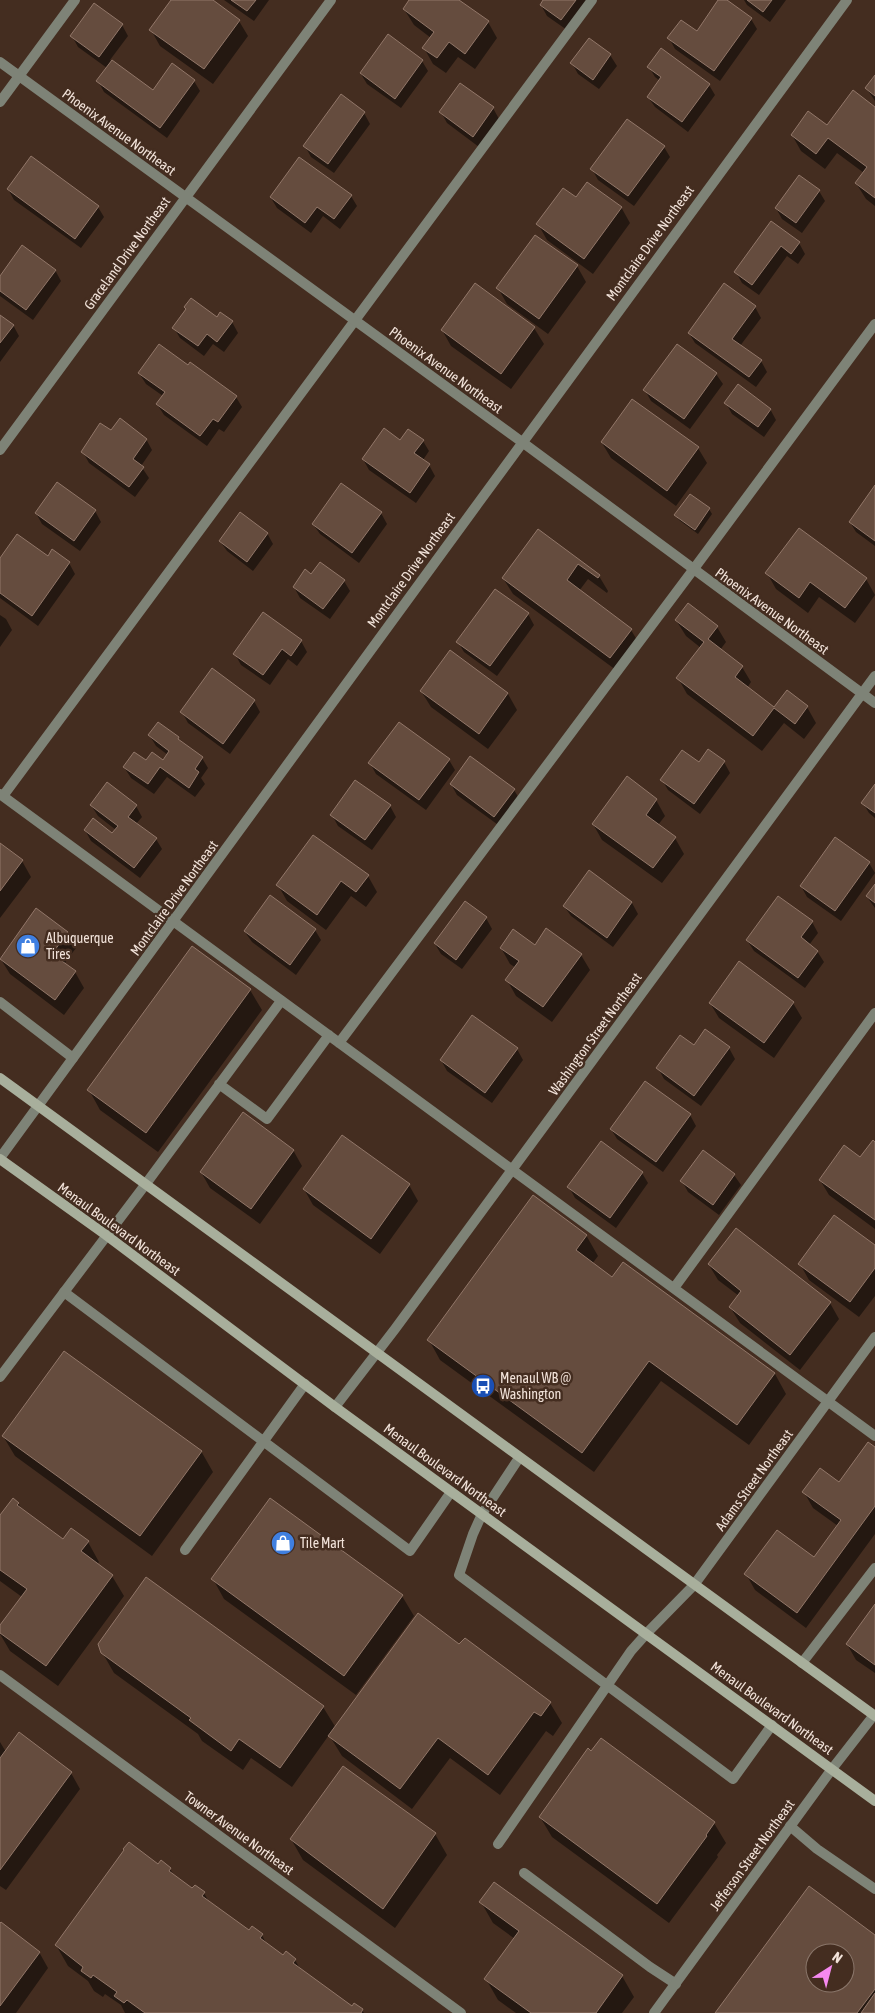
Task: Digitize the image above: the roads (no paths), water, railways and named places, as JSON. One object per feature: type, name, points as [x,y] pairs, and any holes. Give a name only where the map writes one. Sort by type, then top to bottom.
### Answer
[{"type":"main road","points":[[0,1078],[874,1716]]},
{"type":"main road","name":"Menaul Boulevard Northeast","points":[[0,1158],[335,1407],[875,1801]]},
{"type":"street","points":[[0,102],[75,0]]},
{"type":"street","name":"Graceland Drive Northeast","points":[[0,450],[331,0]]},
{"type":"street","points":[[592,0],[2,795],[875,1436]]},
{"type":"street","name":"Montclaire Drive Northeast","points":[[0,1158],[846,0]]},
{"type":"street","name":"Phoenix Avenue Northeast","points":[[0,62],[522,442],[875,703]]},
{"type":"street","points":[[339,1043],[694,570],[875,324]]},
{"type":"street","name":"Washington Street Northeast","points":[[335,1407],[875,676]]},
{"type":"street","points":[[0,1377],[281,1001]]},
{"type":"street","points":[[0,1002],[73,1058]]},
{"type":"street","points":[[674,1288],[875,1013]]},
{"type":"street","points":[[219,1084],[267,1119],[329,1035]]},
{"type":"street","points":[[64,1292],[410,1550],[451,1492]]},
{"type":"street","name":"Adams Street Northeast","points":[[498,1844],[631,1651],[694,1585],[875,1337]]},
{"type":"street","points":[[185,1550],[304,1384]]},
{"type":"street","points":[[519,1458],[482,1514],[473,1534],[460,1575],[733,1779],[772,1726]]},
{"type":"street","points":[[802,1663],[875,1568]]},
{"type":"street","name":"Towner Avenue Northeast","points":[[0,1675],[462,2013]]},
{"type":"street","name":"Jefferson Street Northeast","points":[[654,2013],[832,1769],[874,1716]]},
{"type":"street","points":[[790,1826],[817,1849],[875,1889]]},
{"type":"street","points":[[524,1873],[650,1967],[676,1984]]},
{"type":"place","name":"Albuquerque Tires","points":[[28,946]]},
{"type":"place","name":"Menaul WB @ Washington","points":[[483,1386]]},
{"type":"place","name":"Tile Mart","points":[[283,1543]]}]
